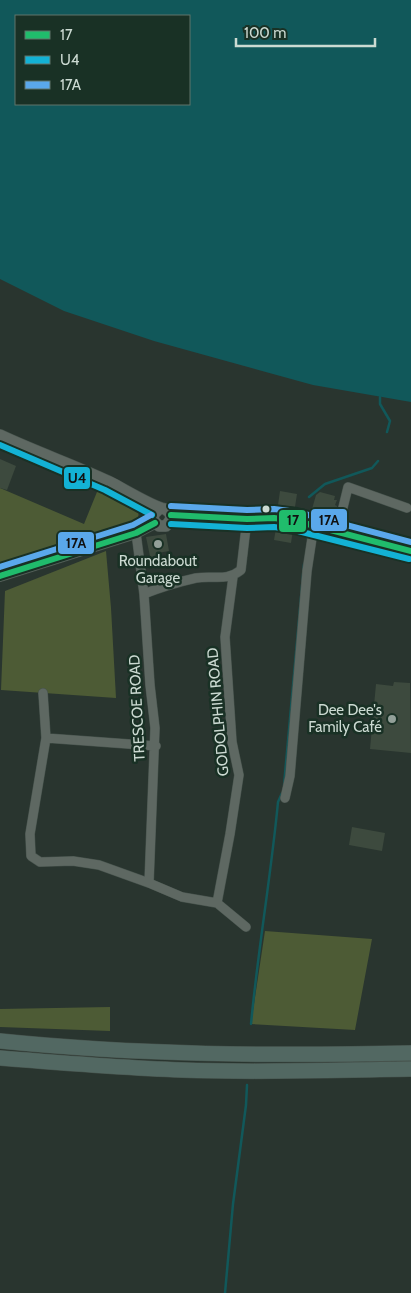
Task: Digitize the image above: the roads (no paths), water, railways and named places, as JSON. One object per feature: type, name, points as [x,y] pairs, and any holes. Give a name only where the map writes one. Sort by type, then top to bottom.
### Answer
[{"type":"highway","points":[[0,1041],[116,1050],[198,1053],[276,1055],[411,1053]]},
{"type":"highway","points":[[0,1058],[184,1070],[411,1069]]},
{"type":"street","points":[[0,435],[110,482],[159,509],[165,509],[171,516],[247,519],[274,518],[314,525],[411,551]]},
{"type":"street","points":[[337,532],[348,487],[407,508]]},
{"type":"street","points":[[155,523],[154,514],[159,509]]},
{"type":"street","points":[[155,523],[159,526],[166,526],[170,522],[171,516]]},
{"type":"street","name":"GODOLPHIN ROAD","points":[[217,903],[239,775],[232,742],[225,637],[233,577],[241,570],[247,519]]},
{"type":"street","points":[[0,576],[136,533],[155,523]]},
{"type":"street","points":[[285,798],[290,776],[307,571],[314,525]]},
{"type":"street","name":"TRESCOE ROAD","points":[[136,533],[144,594],[156,746],[149,883]]},
{"type":"street","points":[[144,594],[167,585],[199,578],[233,577]]},
{"type":"street","points":[[43,693],[46,738],[30,834],[31,856],[40,862],[74,861],[99,864],[182,898],[217,903],[246,927]]},
{"type":"street","points":[[46,738],[156,746]]},
{"type":"water","points":[[0,0],[411,0],[411,402],[313,385],[154,341],[64,311],[0,279]]},
{"type":"waterway","points":[[380,397],[380,404],[390,421],[387,432]]},
{"type":"waterway","points":[[309,497],[325,484],[372,468],[378,461]]},
{"type":"waterway","points":[[306,531],[308,539]]},
{"type":"waterway","points":[[284,785],[304,564]]},
{"type":"waterway","points":[[251,1024],[278,802],[282,793]]},
{"type":"waterway","points":[[225,1293],[247,1085]]},
{"type":"place","name":"Roundabout Garage","points":[[158,544]]},
{"type":"place","name":"Dee Dee's Family Café","points":[[392,719]]}]
